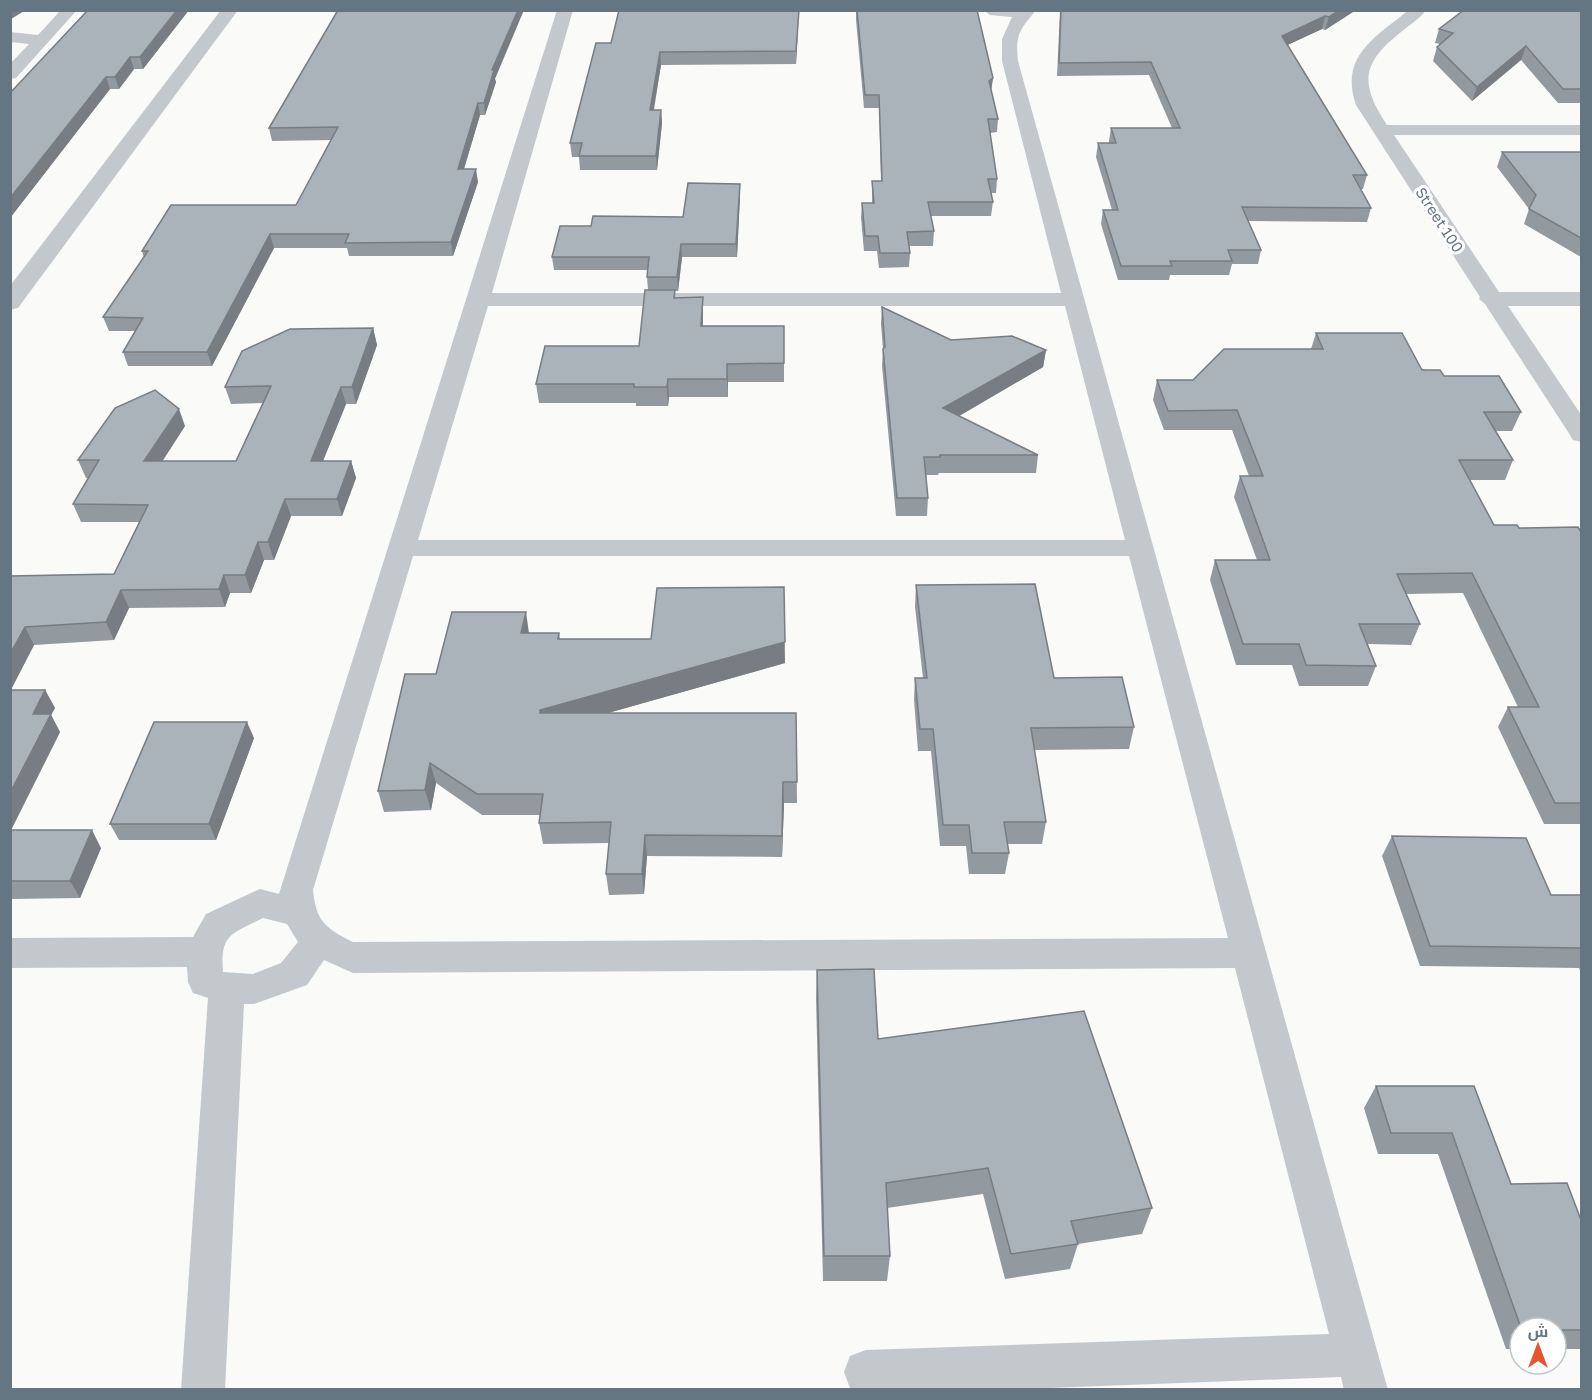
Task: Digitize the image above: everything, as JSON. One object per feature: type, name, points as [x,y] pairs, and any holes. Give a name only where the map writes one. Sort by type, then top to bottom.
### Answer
[{"type":"street","points":[[10,74],[70,10]]},
{"type":"street","points":[[10,303],[230,10]]},
{"type":"street","points":[[565,10],[479,299],[296,890],[297,912],[318,942],[353,958],[397,959],[1248,953]]},
{"type":"street","points":[[990,10],[1026,12]]},
{"type":"street","name":"Street 100","points":[[1419,10],[1372,50],[1361,66],[1359,85],[1365,105],[1581,435]]},
{"type":"street","points":[[866,1372],[1361,1372],[1010,61],[1008,44],[1011,28],[1026,12]]},
{"type":"street","points":[[10,37],[41,40]]},
{"type":"street","points":[[1380,130],[1581,130]]},
{"type":"street","points":[[1491,298],[1581,299]]},
{"type":"street","points":[[479,299],[1074,300]]},
{"type":"street","points":[[402,548],[1140,548]]},
{"type":"street","points":[[297,912],[260,903],[218,924],[204,951],[206,982],[228,989],[254,989],[294,974],[318,942]]},
{"type":"street","points":[[10,953],[204,951]]},
{"type":"street","points":[[203,1389],[228,989]]},
{"type":"building","points":[[88,10],[177,10],[140,57],[130,57],[115,77],[106,77],[10,198],[10,93]]},
{"type":"building","points":[[338,10],[518,10],[492,70],[494,70],[484,103],[478,103],[458,169],[476,169],[451,242],[345,243],[349,234],[270,234],[207,352],[123,352],[143,318],[103,317],[148,251],[142,251],[171,205],[296,205],[338,127],[269,128]]},
{"type":"building","points":[[619,10],[799,10],[796,51],[660,52],[650,110],[661,110],[656,156],[579,156],[582,143],[570,143],[596,43],[611,43]]},
{"type":"building","points":[[857,10],[977,10],[993,78],[989,81],[998,119],[988,119],[997,179],[988,179],[993,202],[928,202],[934,231],[907,232],[910,253],[880,253],[878,236],[865,236],[862,203],[874,203],[872,181],[882,181],[879,95],[865,95]]},
{"type":"building","points":[[1061,10],[1340,10],[1329,17],[1325,16],[1282,36],[1367,175],[1353,175],[1371,208],[1242,207],[1261,250],[1228,250],[1232,261],[1170,261],[1172,266],[1121,266],[1103,210],[1118,210],[1098,143],[1116,143],[1111,128],[1180,128],[1151,62],[1059,63]]},
{"type":"building","points":[[1464,10],[1581,10],[1581,89],[1563,89],[1526,46],[1477,87],[1437,47],[1453,33],[1439,29]]},
{"type":"building","points":[[1502,152],[1581,152],[1581,238],[1529,209],[1536,195]]},
{"type":"building","points":[[688,183],[740,184],[736,244],[681,244],[677,277],[647,277],[649,257],[552,257],[560,226],[591,226],[593,216],[683,217]]},
{"type":"building","points":[[645,290],[675,290],[674,298],[703,297],[701,326],[784,326],[784,363],[727,364],[727,379],[668,379],[667,387],[634,387],[634,384],[536,384],[545,346],[639,346]]},
{"type":"building","points":[[882,307],[951,340],[1012,336],[1046,350],[943,408],[1038,455],[924,457],[928,498],[897,498],[883,349],[885,347]]},
{"type":"building","points":[[373,328],[352,387],[341,387],[311,461],[351,461],[337,499],[285,499],[268,542],[258,542],[245,575],[224,575],[219,589],[121,590],[106,622],[25,627],[10,654],[10,576],[114,574],[148,505],[73,504],[99,460],[78,460],[115,408],[155,390],[179,409],[144,461],[236,461],[271,386],[225,387],[242,351],[290,329]]},
{"type":"building","points":[[1316,333],[1402,333],[1422,370],[1440,370],[1444,376],[1499,376],[1521,412],[1484,412],[1513,460],[1459,460],[1494,525],[1517,525],[1519,528],[1578,527],[1581,532],[1581,803],[1555,803],[1508,707],[1539,707],[1472,573],[1397,574],[1420,624],[1359,624],[1376,666],[1306,665],[1299,644],[1243,644],[1215,560],[1270,560],[1240,476],[1263,476],[1237,410],[1168,411],[1157,380],[1193,380],[1224,349],[1323,349]]},
{"type":"building","points":[[1035,584],[1054,678],[1122,677],[1134,727],[1031,728],[1046,822],[1004,822],[1009,853],[972,853],[969,825],[943,825],[933,729],[920,729],[915,678],[927,678],[916,585]]},
{"type":"building","points":[[784,587],[785,642],[540,710],[540,713],[796,713],[797,782],[783,782],[782,836],[645,835],[642,874],[606,874],[611,822],[539,823],[543,794],[477,794],[430,763],[425,790],[378,791],[405,674],[436,674],[452,612],[526,612],[521,633],[559,633],[558,639],[651,639],[657,588]]},
{"type":"building","points":[[10,690],[45,690],[33,714],[51,714],[10,793]]},
{"type":"building","points":[[154,722],[247,722],[209,824],[110,824]]},
{"type":"building","points":[[10,830],[92,830],[70,881],[10,881]]},
{"type":"building","points":[[1392,836],[1526,838],[1551,895],[1581,895],[1581,948],[1430,946]]},
{"type":"building","points":[[874,969],[878,1039],[1084,1011],[1152,1208],[1071,1221],[1078,1244],[1011,1254],[988,1168],[886,1183],[890,1256],[824,1256],[817,970]]},
{"type":"building","points":[[1376,1086],[1474,1086],[1511,1184],[1567,1183],[1581,1220],[1581,1330],[1568,1330],[1568,1316],[1517,1316],[1452,1133],[1391,1133]]}]
